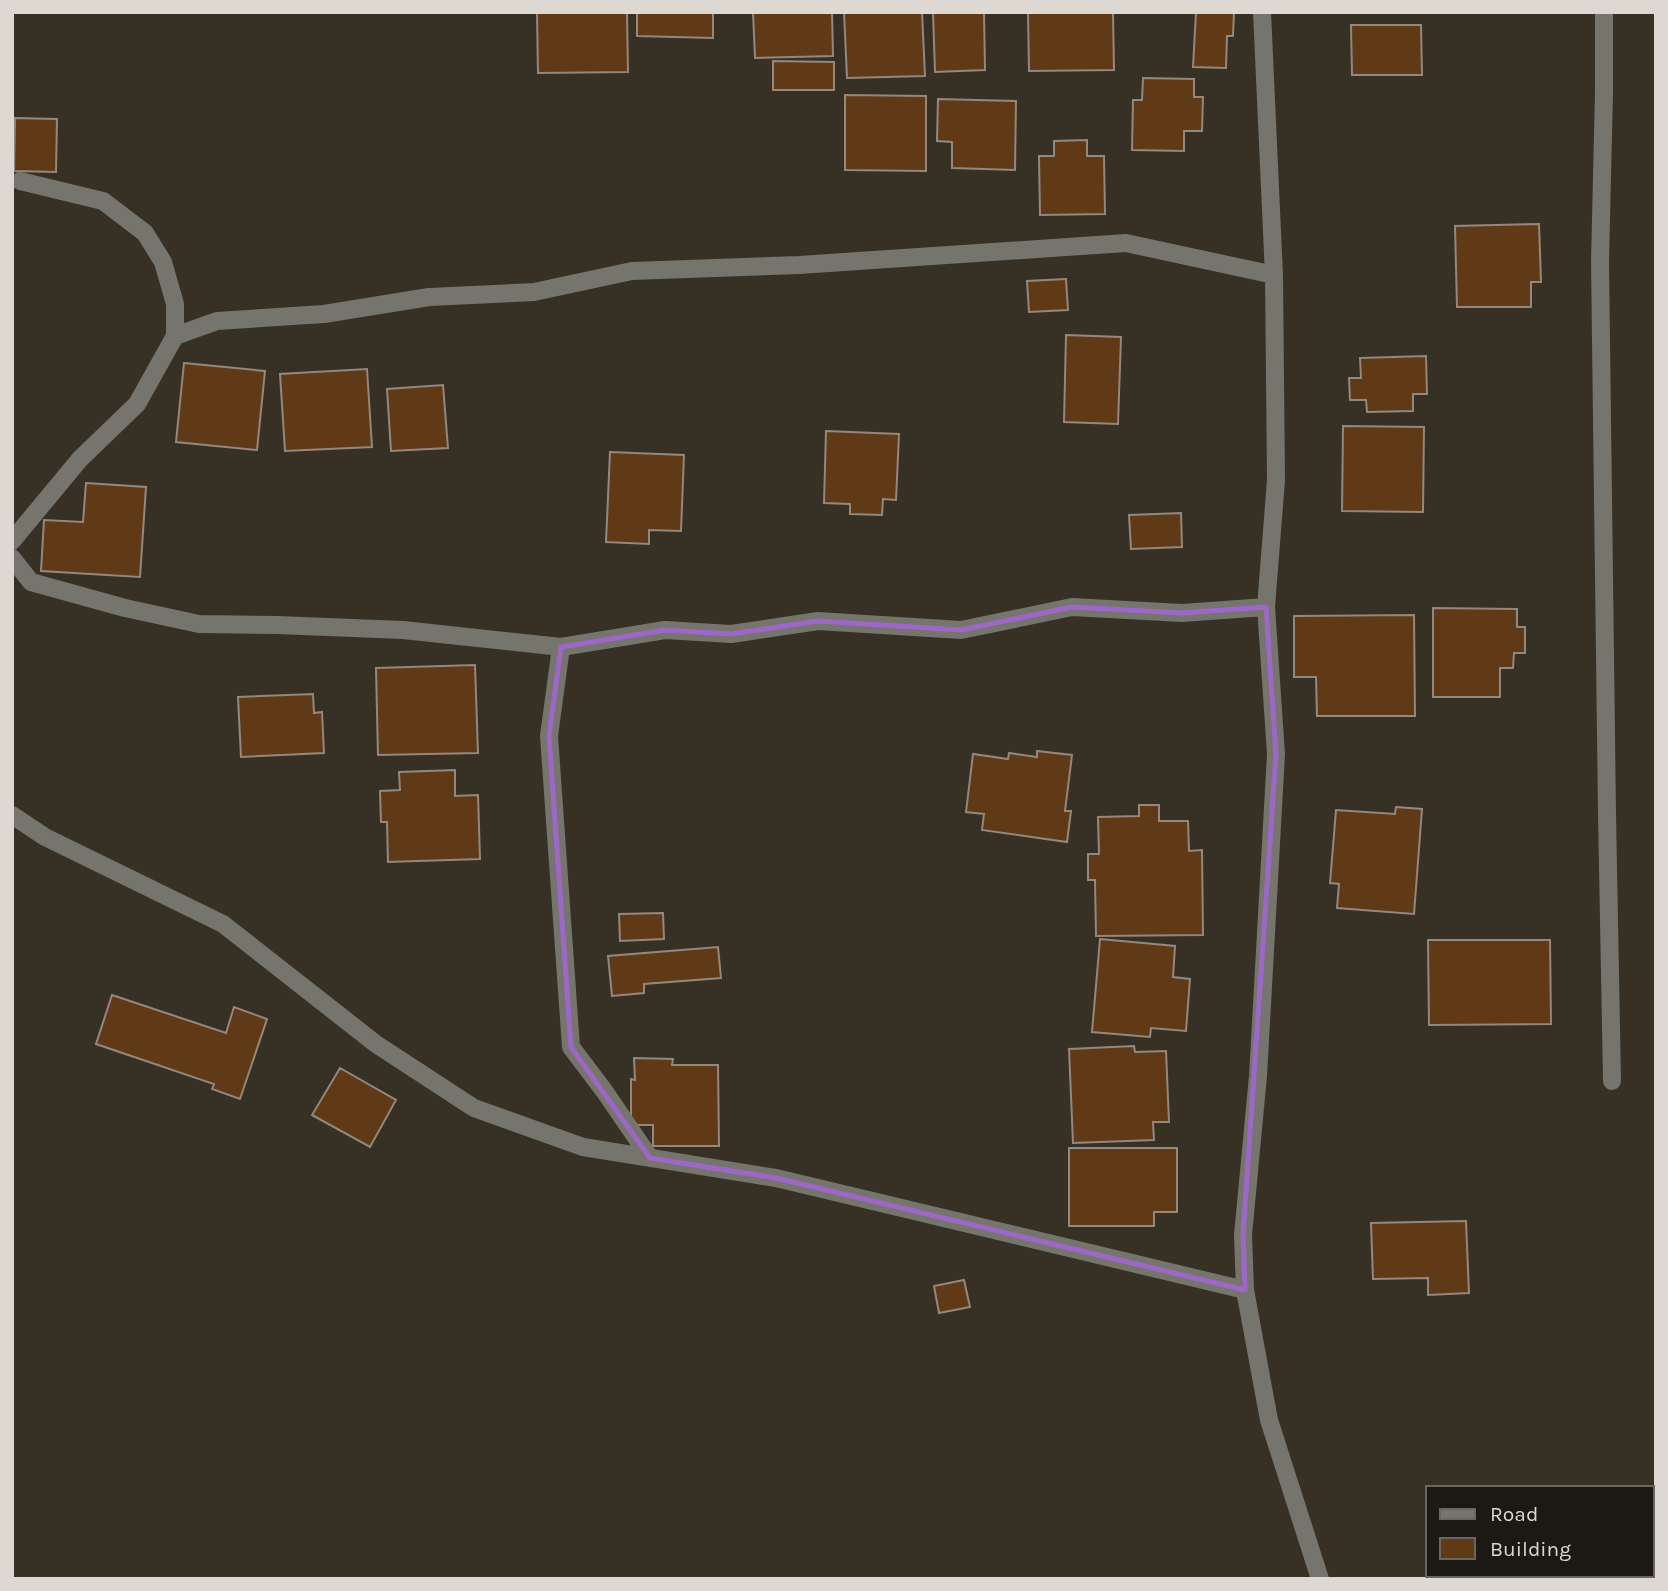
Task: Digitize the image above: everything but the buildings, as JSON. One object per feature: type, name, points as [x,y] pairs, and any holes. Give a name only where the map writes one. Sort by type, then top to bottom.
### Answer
[{"type":"street","points":[[1262,12],[1274,275],[1276,480],[1266,607],[1276,754],[1258,1076],[1243,1235],[1245,1290],[1269,1420],[1320,1579]]},
{"type":"street","points":[[1604,12],[1600,261],[1612,1081]]},
{"type":"street","points":[[12,541],[80,458],[138,404],[175,335],[175,304],[163,262],[145,233],[103,201],[20,181]]},
{"type":"street","points":[[175,335],[217,321],[324,314],[429,297],[534,292],[632,271],[799,265],[1126,243],[1274,275]]},
{"type":"street","points":[[12,558],[31,582],[125,608],[199,624],[403,630],[561,647],[665,630],[731,634],[818,621],[961,629],[1072,607],[1182,613],[1266,607]]},
{"type":"street","points":[[561,647],[549,736],[571,1047],[650,1158]]},
{"type":"street","points":[[12,815],[45,837],[223,924],[376,1044],[474,1108],[583,1147],[776,1178],[1245,1290]]},
{"type":"highlighted area","points":[[1072,607],[1182,613],[1266,607],[1276,754],[1243,1235],[1245,1290],[776,1178],[650,1158],[571,1047],[549,736],[561,647],[665,630],[731,634],[818,621],[961,630]]}]
